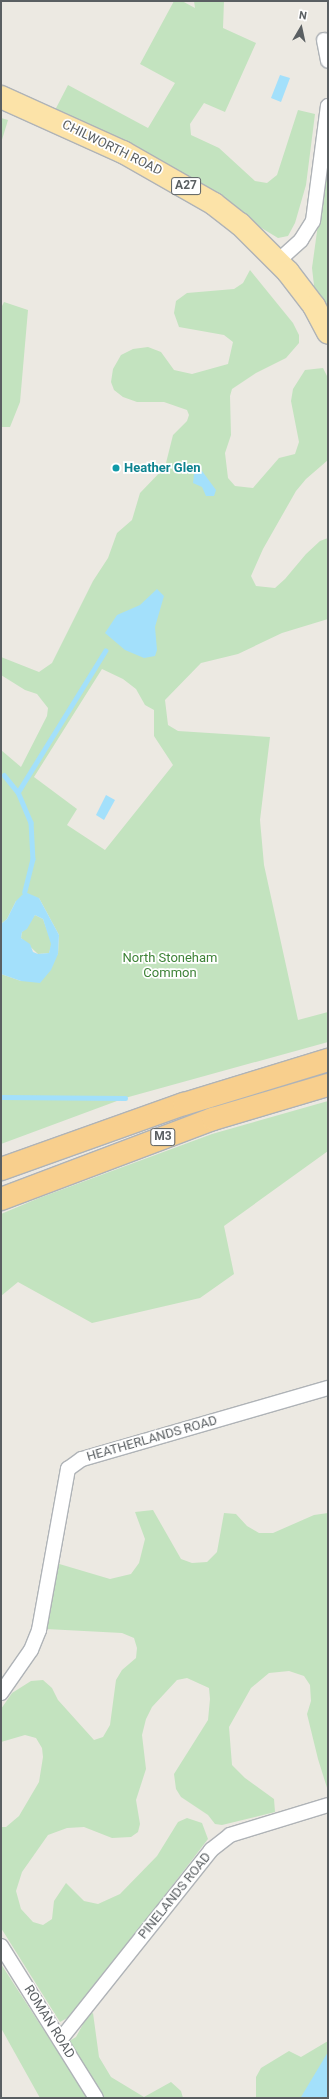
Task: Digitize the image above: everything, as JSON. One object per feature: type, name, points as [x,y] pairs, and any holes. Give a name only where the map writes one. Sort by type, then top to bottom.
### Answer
[{"type":"highway","name":"M3","points":[[1,1169],[184,1104],[328,1060]]},
{"type":"highway","name":"M3","points":[[1,1200],[213,1119],[328,1085]]},
{"type":"main road","name":"CHILWORTH ROAD","points":[[1,97],[123,152],[188,186],[240,224],[278,262],[314,306],[328,332]]},
{"type":"street","points":[[324,40],[328,62]]},
{"type":"street","points":[[278,262],[302,240],[313,221],[328,106]]},
{"type":"street","name":"HEATHERLANDS ROAD","points":[[1,1693],[31,1650],[39,1630],[68,1469],[82,1459],[328,1388]]},
{"type":"street","name":"PINELANDS ROAD","points":[[60,2040],[211,1850],[230,1835],[328,1805]]},
{"type":"street","name":"ROMAN ROAD","points":[[1,1946],[96,2098]]},
{"type":"green space","points":[[174,1],[182,1],[195,8],[194,1],[224,1],[223,28],[256,43],[225,112],[204,103],[190,124],[191,135],[219,148],[255,181],[267,183],[277,175],[298,110],[315,114],[306,185],[295,223],[288,236],[278,238],[235,212],[53,114],[68,85],[148,128],[175,83],[140,64]]},
{"type":"green space","points":[[1,118],[8,120],[1,143]]},
{"type":"green space","points":[[328,151],[328,316],[315,294],[312,268]]},
{"type":"green space","name":"North Stoneham Common","points":[[250,270],[293,323],[299,335],[299,343],[286,358],[256,373],[232,389],[230,396],[231,435],[225,453],[228,478],[235,486],[253,488],[279,458],[295,454],[299,442],[291,401],[293,389],[305,370],[323,368],[328,378],[328,460],[306,479],[296,491],[263,549],[251,576],[256,586],[275,588],[285,579],[306,554],[320,541],[328,538],[328,619],[282,633],[238,654],[201,663],[165,700],[168,725],[178,731],[270,737],[260,820],[264,865],[298,1020],[328,1012],[328,1042],[125,1098],[1,1144],[1,974],[21,981],[58,954],[59,935],[39,898],[16,901],[7,919],[1,924],[1,750],[21,767],[47,716],[48,708],[37,694],[25,690],[1,675],[1,657],[39,672],[52,663],[93,581],[108,558],[117,533],[132,520],[140,493],[165,467],[173,435],[187,421],[189,415],[187,410],[164,402],[137,402],[123,397],[114,390],[111,382],[113,369],[121,355],[133,349],[148,347],[161,352],[174,370],[192,374],[228,364],[233,342],[224,335],[179,327],[174,313],[176,301],[187,293],[234,289],[243,283]],"holes":[[[102,669],[123,679],[136,689],[145,705],[154,710],[154,736],[173,765],[105,850],[67,825],[77,809],[34,777]]]},
{"type":"green space","points":[[4,302],[28,310],[20,402],[10,427],[1,427],[1,308]]},
{"type":"green space","points":[[35,915],[43,919],[52,944],[49,953],[38,954],[21,938],[22,932]]},
{"type":"green space","points":[[328,1101],[328,1151],[224,1226],[234,1274],[200,1298],[92,1323],[18,1282],[1,1296],[1,1214],[39,1198],[212,1134]]},
{"type":"green space","points":[[153,1510],[181,1559],[192,1563],[207,1562],[217,1552],[224,1513],[236,1514],[247,1526],[259,1533],[273,1533],[314,1515],[328,1513],[328,1791],[318,1759],[307,1714],[311,1701],[310,1685],[304,1676],[289,1671],[269,1673],[251,1688],[229,1727],[232,1765],[245,1778],[274,1799],[275,1812],[222,1825],[215,1824],[208,1815],[181,1797],[176,1789],[174,1774],[208,1720],[210,1699],[209,1688],[187,1678],[177,1680],[152,1707],[146,1719],[142,1735],[146,1769],[136,1800],[140,1824],[138,1832],[131,1837],[112,1838],[84,1827],[67,1828],[48,1835],[22,1872],[16,1891],[21,1909],[33,1922],[43,1925],[52,1919],[54,1901],[66,1883],[84,1901],[98,1904],[120,1894],[157,1856],[178,1822],[187,1818],[202,1823],[208,1839],[73,2015],[60,2022],[1,1928],[1,1827],[6,1827],[19,1816],[39,1782],[43,1757],[42,1748],[36,1738],[25,1735],[1,1742],[1,1709],[12,1693],[31,1681],[43,1680],[52,1688],[58,1700],[94,1740],[103,1737],[110,1725],[116,1680],[122,1670],[136,1658],[137,1648],[134,1638],[122,1633],[46,1629],[56,1563],[110,1579],[131,1574],[139,1563],[145,1539],[135,1512]]},
{"type":"green space","points":[[1,1964],[56,2049],[76,2037],[88,2015],[93,2013],[99,2057],[111,2077],[144,2097],[171,2082],[181,2091],[183,2098],[40,2098],[1,2028]]},
{"type":"green space","points":[[328,2041],[328,2098],[256,2098],[256,2077],[261,2068],[289,2051],[301,2057]]},
{"type":"water","points":[[280,75],[290,78],[281,102],[271,98]]},
{"type":"water","points":[[202,471],[216,490],[214,496],[206,496],[202,487],[193,483],[194,474]]},
{"type":"water","points":[[157,589],[164,596],[155,627],[157,650],[155,656],[144,658],[125,650],[105,633],[117,615],[140,605]]},
{"type":"water","points":[[106,795],[115,800],[104,820],[96,815]]},
{"type":"water","points":[[25,892],[39,898],[59,935],[58,954],[51,970],[40,983],[21,981],[1,974],[1,924],[7,919],[16,901]],"holes":[[[35,915],[43,919],[51,944],[49,953],[38,954],[33,952],[30,944],[21,938],[22,932],[27,929]]]},
{"type":"water","points":[[328,2052],[328,2098],[301,2098],[301,2097]]},
{"type":"waterway","points":[[18,792],[105,651]]},
{"type":"waterway","points":[[4,775],[18,792],[31,822],[33,859],[25,892]]},
{"type":"waterway","points":[[1,1097],[125,1098]]},
{"type":"place","name":"Heather Glen","points":[[116,468]]}]
